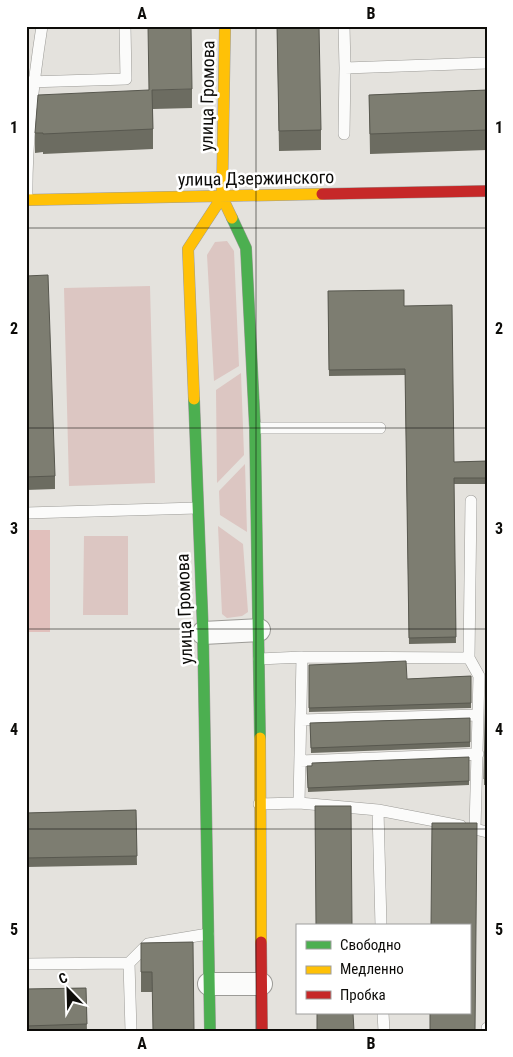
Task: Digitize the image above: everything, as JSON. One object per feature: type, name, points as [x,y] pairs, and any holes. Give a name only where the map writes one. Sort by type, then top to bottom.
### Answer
[{"type":"street","name":"улица Громова","points":[[225,26],[222,197],[246,248],[255,428],[259,630],[262,1031]]},
{"type":"street","name":"улица Дзержинского","points":[[27,200],[487,191]]},
{"type":"street","name":"улица Громова","points":[[210,1031],[203,633],[188,249],[222,197]]},
{"type":"street","points":[[203,633],[259,630]]},
{"type":"street","points":[[209,984],[261,984]]},
{"type":"lane","points":[[27,200],[30,82],[42,26]]},
{"type":"lane","points":[[30,82],[126,79],[125,26]]},
{"type":"lane","points":[[344,26],[344,134]]},
{"type":"lane","points":[[345,68],[487,63]]},
{"type":"lane","points":[[255,428],[380,428]]},
{"type":"lane","points":[[471,501],[469,658],[479,676],[475,829]]},
{"type":"lane","points":[[26,513],[198,508]]},
{"type":"lane","points":[[259,659],[302,657],[469,658]]},
{"type":"lane","points":[[299,803],[302,657]]},
{"type":"lane","points":[[301,720],[478,715]]},
{"type":"lane","points":[[300,760],[478,754]]},
{"type":"lane","points":[[259,804],[299,803],[378,810],[487,832]]},
{"type":"lane","points":[[378,810],[381,924]]},
{"type":"lane","points":[[26,964],[129,963],[148,944],[208,934]]},
{"type":"lane","points":[[129,963],[131,1031]]},
{"type":"lane","points":[[383,1014],[384,1031]]},
{"type":"shaded area","points":[[227,241],[234,251],[239,366],[214,381],[207,255],[215,242]]},
{"type":"shaded area","points":[[150,286],[155,483],[69,486],[64,288]]},
{"type":"shaded area","points":[[241,373],[244,455],[217,483],[216,390]]},
{"type":"shaded area","points":[[245,464],[247,532],[220,515],[219,491]]},
{"type":"shaded area","points":[[218,526],[243,544],[248,612],[242,616],[227,618],[222,614]]},
{"type":"shaded area","points":[[26,530],[50,530],[50,632],[26,632]]},
{"type":"shaded area","points":[[84,536],[128,536],[128,615],[83,615]]},
{"type":"building","points":[[148,26],[191,26],[192,89],[152,90],[153,129],[35,133],[38,95],[149,90]]},
{"type":"building","points":[[277,26],[319,26],[321,130],[279,131]]},
{"type":"building","points":[[487,90],[487,130],[370,134],[369,95]]},
{"type":"building","points":[[48,275],[55,476],[26,477],[26,276]]},
{"type":"building","points":[[404,290],[404,306],[452,305],[454,462],[487,461],[487,478],[454,478],[456,637],[409,638],[405,369],[329,370],[328,291]]},
{"type":"building","points":[[406,661],[407,679],[471,676],[471,703],[309,708],[309,665]]},
{"type":"building","points":[[486,674],[487,779],[484,779]]},
{"type":"building","points":[[470,718],[470,742],[311,748],[310,723]]},
{"type":"building","points":[[469,757],[469,781],[308,788],[307,766],[312,766],[312,763]]},
{"type":"building","points":[[315,806],[351,806],[352,924],[316,924]]},
{"type":"building","points":[[136,810],[137,856],[26,858],[26,813]]},
{"type":"building","points":[[432,823],[477,823],[475,1031],[430,1031],[430,1014],[470,1014],[470,924],[431,924]]},
{"type":"building","points":[[193,942],[194,1031],[153,1031],[152,972],[141,972],[141,943]]},
{"type":"building","points":[[86,988],[87,1024],[26,1026],[26,989]]},
{"type":"building","points":[[317,1014],[353,1014],[354,1031],[317,1031]]},
{"type":"traffic: fast","points":[[232,218],[246,248],[255,428],[260,738]]},
{"type":"traffic: fast","points":[[194,399],[203,633],[210,1031]]},
{"type":"traffic: slow","points":[[225,26],[222,197],[232,218]]},
{"type":"traffic: slow","points":[[26,200],[322,194]]},
{"type":"traffic: slow","points":[[194,399],[188,249],[222,197]]},
{"type":"traffic: slow","points":[[260,738],[261,942]]},
{"type":"traffic: jam","points":[[322,194],[487,191]]},
{"type":"traffic: jam","points":[[261,942],[262,1031]]}]
